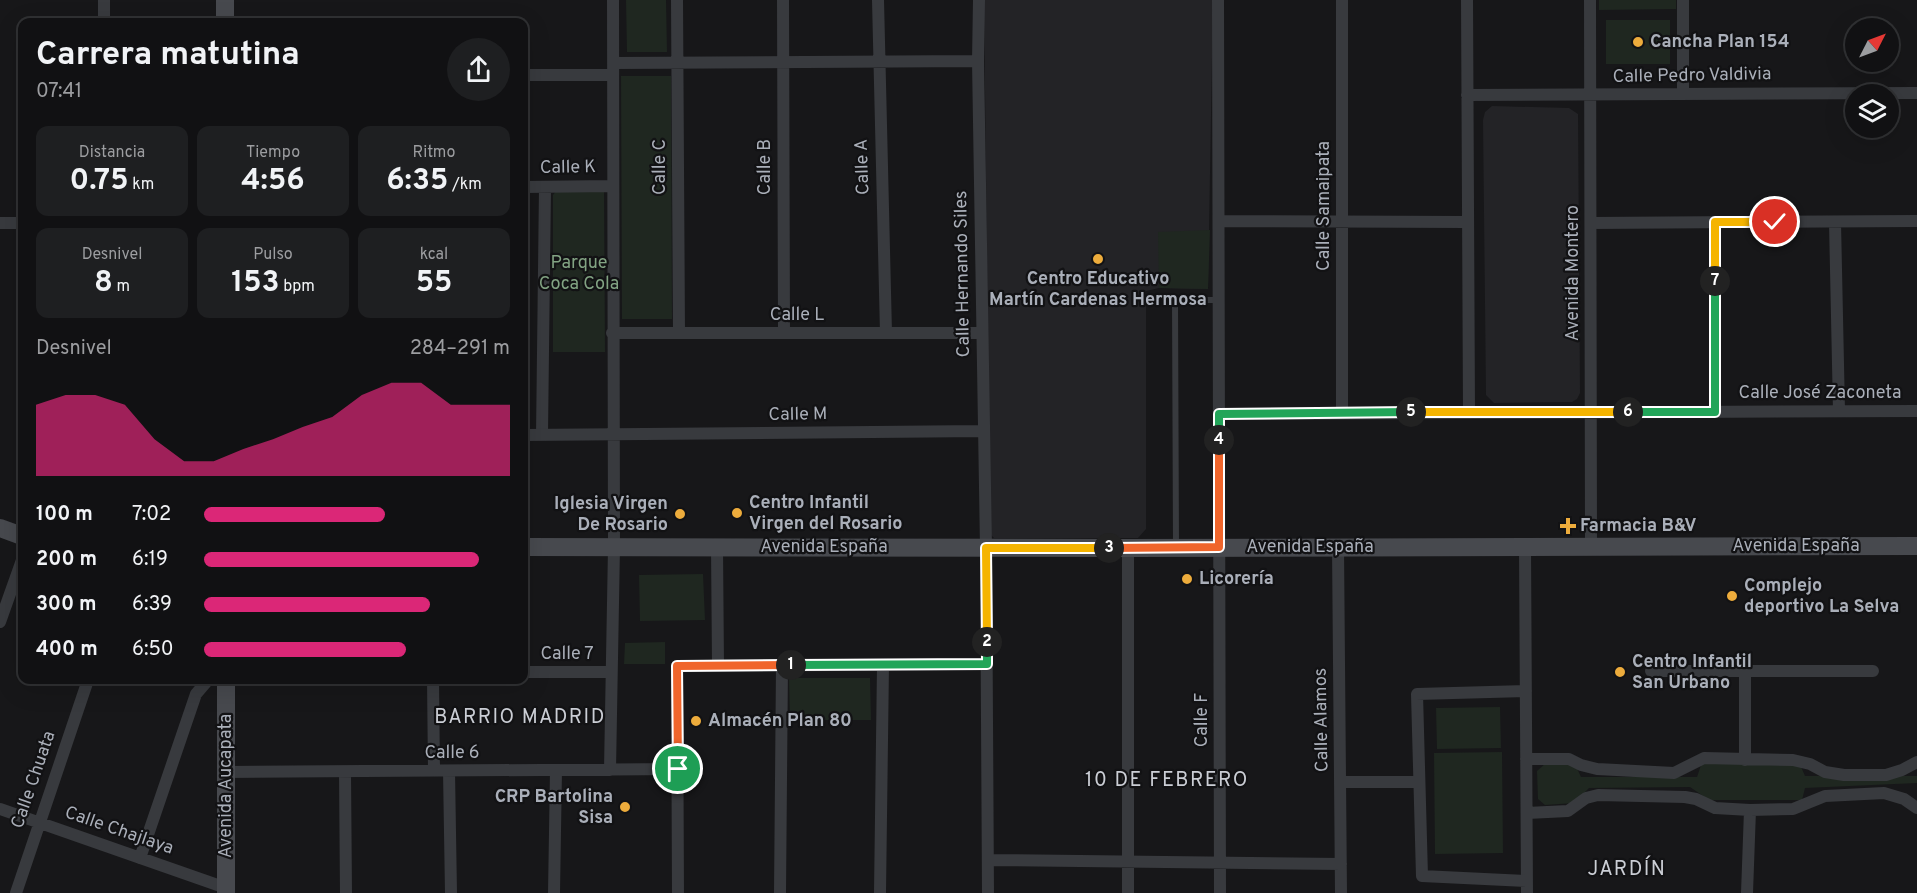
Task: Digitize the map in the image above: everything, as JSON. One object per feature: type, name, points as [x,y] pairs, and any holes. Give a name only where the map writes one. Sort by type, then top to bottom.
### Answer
[{"type":"street","points":[[104,0],[104,18]]},
{"type":"street","points":[[225,0],[225,18]]},
{"type":"street","points":[[610,770],[614,547],[613,0]]},
{"type":"street","name":"Calle C","points":[[677,0],[679,333]]},
{"type":"street","name":"Calle B","points":[[783,0],[784,333]]},
{"type":"street","name":"Calle A","points":[[878,0],[886,333]]},
{"type":"street","name":"Calle Hernando Siles","points":[[979,0],[988,893]]},
{"type":"street","name":"Calle F","points":[[1218,0],[1220,893]]},
{"type":"street","name":"Calle Samaipata","points":[[1342,0],[1342,413]]},
{"type":"street","points":[[1467,0],[1469,412]]},
{"type":"street","name":"Avenida Montero","points":[[1590,0],[1592,546]]},
{"type":"street","points":[[1683,0],[1683,94]]},
{"type":"street","points":[[528,75],[677,63],[978,61]]},
{"type":"street","name":"Calle Pedro Valdivia","points":[[1467,95],[1917,93]]},
{"type":"street","name":"Calle K","points":[[528,187],[613,186]]},
{"type":"street","points":[[542,435],[545,187]]},
{"type":"street","points":[[1219,221],[1467,222]]},
{"type":"street","points":[[1591,223],[1917,221]]},
{"type":"street","points":[[1715,222],[1715,412]]},
{"type":"street","points":[[1835,222],[1839,411]]},
{"type":"street","points":[[0,223],[18,223]]},
{"type":"street","name":"Calle L","points":[[612,333],[981,333]]},
{"type":"street","name":"Calle José Zaconeta","points":[[1219,414],[1917,411]]},
{"type":"street","name":"Calle M","points":[[528,435],[982,431]]},
{"type":"street","points":[[0,528],[18,535]]},
{"type":"street","points":[[1525,546],[1527,813],[1527,887],[1422,876],[1417,693],[1526,691]]},
{"type":"street","name":"Avenida España","points":[[528,547],[1917,546]]},
{"type":"street","points":[[717,547],[718,666]]},
{"type":"street","name":"Calle Alamos","points":[[1338,547],[1341,893]]},
{"type":"street","points":[[1128,548],[1128,893]]},
{"type":"street","points":[[0,622],[18,571]]},
{"type":"street","points":[[678,893],[677,666],[987,664]]},
{"type":"street","points":[[780,893],[782,665]]},
{"type":"street","points":[[880,893],[883,665]]},
{"type":"street","points":[[1651,671],[1873,671]]},
{"type":"street","points":[[1745,671],[1745,760]]},
{"type":"street","name":"Calle 7","points":[[528,672],[611,672]]},
{"type":"street","name":"Calle Chuata","points":[[16,893],[87,684]]},
{"type":"street","points":[[140,858],[196,694],[205,684]]},
{"type":"street","name":"Avenida Aucapata","points":[[226,684],[226,890]]},
{"type":"street","points":[[433,684],[434,771]]},
{"type":"street","points":[[1526,759],[1569,759],[1597,769],[1674,773],[1704,758],[1793,760],[1810,764],[1825,772],[1844,775],[1886,775],[1917,762]]},
{"type":"street","name":"Calle 6","points":[[226,772],[678,769]]},
{"type":"street","points":[[554,893],[556,770]]},
{"type":"street","points":[[449,771],[451,893]]},
{"type":"street","points":[[345,772],[346,893]]},
{"type":"street","points":[[1340,782],[1419,782]]},
{"type":"street","points":[[1527,813],[1568,811],[1586,798],[1598,795],[1685,797],[1696,799],[1715,808],[1750,810],[1793,809],[1825,796],[1884,793],[1904,799],[1917,808]]},
{"type":"street","name":"Calle Chajlaya","points":[[0,809],[226,890]]},
{"type":"street","points":[[1747,893],[1750,810]]},
{"type":"street","points":[[988,860],[1341,864]]},
{"type":"lane","points":[[1176,547],[1175,300],[1219,300]]},
{"type":"shaded area","name":"Centro Educativo Martín Cardenas Hermosa","points":[[984,0],[1213,0],[1208,289],[1159,288],[1146,291],[1146,529],[1138,538],[994,538],[990,534]]},
{"type":"shaded area","points":[[1492,106],[1569,108],[1578,114],[1580,393],[1572,402],[1494,403],[1486,395],[1483,120],[1485,112]]},
{"type":"green space","points":[[626,0],[666,0],[667,52],[627,52]]},
{"type":"green space","points":[[1599,0],[1676,0],[1676,9],[1599,10]]},
{"type":"green space","name":"Cancha Plan 154","points":[[1606,20],[1670,20],[1670,64],[1606,64]]},
{"type":"green space","points":[[621,76],[671,76],[672,319],[622,319]]},
{"type":"green space","name":"Parque Coca Cola","points":[[604,186],[605,352],[553,352],[553,195],[556,191]]},
{"type":"green space","points":[[1210,230],[1208,289],[1159,288],[1158,232]]},
{"type":"green space","points":[[703,574],[705,620],[640,621],[639,575]]},
{"type":"green space","points":[[665,642],[665,664],[624,664],[625,643]]},
{"type":"green space","points":[[789,678],[870,678],[871,720],[790,720]]},
{"type":"green space","points":[[1500,707],[1501,748],[1437,749],[1436,708]]},
{"type":"green space","points":[[1502,752],[1503,853],[1435,854],[1434,753]]},
{"type":"green space","points":[[1574,762],[1581,777],[1697,777],[1702,762],[1799,762],[1805,776],[1917,776],[1917,783],[1805,788],[1802,800],[1709,800],[1690,787],[1589,788],[1574,803],[1545,805],[1538,799],[1537,771],[1546,763]]},
{"type":"place","name":"Cancha Plan 154","points":[[1638,42]]},
{"type":"place","name":"Centro Educativo Martín Cardenas Hermosa","points":[[1098,259]]},
{"type":"place","name":"Centro Infantil Virgen del Rosario","points":[[737,513]]},
{"type":"place","name":"Iglesia Virgen De Rosario","points":[[680,514]]},
{"type":"place","name":"Farmacia B&V","points":[[1568,526]]},
{"type":"place","name":"Licorería","points":[[1187,579]]},
{"type":"place","name":"Complejo deportivo La Selva","points":[[1732,596]]},
{"type":"place","name":"Centro Infantil San Urbano","points":[[1620,672]]},
{"type":"place","name":"Almacén Plan 80","points":[[696,721]]},
{"type":"place","name":"CRP Bartolina Sisa","points":[[625,807]]},
{"type":"district","name":"BARRIO MADRID","points":[[520,718]]},
{"type":"district","name":"10 DE FEBRERO","points":[[1167,781]]},
{"type":"district","name":"JARDÍN","points":[[1627,870]]},
{"type":"route","points":[[678,769],[677,666],[987,664],[986,548],[1219,547],[1219,414],[1715,412],[1715,222],[1775,222]]}]
